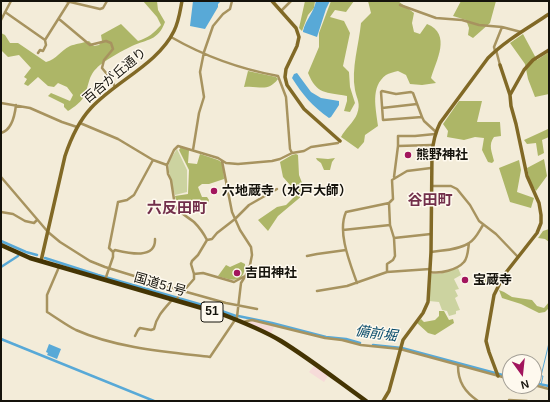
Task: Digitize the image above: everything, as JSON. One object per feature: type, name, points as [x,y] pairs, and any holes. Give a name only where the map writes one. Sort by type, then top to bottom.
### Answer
[{"type":"highway","name":"国道51号","points":[[1,245],[41,261],[106,278],[244,322],[280,340],[297,351],[366,401]]},
{"type":"street","points":[[38,53],[40,50],[44,51],[46,45],[45,40],[59,19],[68,1],[100,9],[103,8],[107,1]]},
{"type":"street","name":"百合が丘通り","points":[[41,261],[65,156],[69,143],[77,127],[94,104],[157,53],[171,37],[178,20],[182,1]]},
{"type":"street","points":[[193,150],[199,113],[204,96],[200,75],[204,52],[213,26],[223,14],[230,9],[232,1]]},
{"type":"street","points":[[272,1],[296,28],[299,37],[297,46],[286,69],[285,77],[287,85],[304,109],[339,142]]},
{"type":"street","points":[[281,11],[292,1]]},
{"type":"street","points":[[1,20],[10,2]]},
{"type":"street","points":[[400,5],[436,18],[462,20],[488,27],[502,27],[522,32]]},
{"type":"street","points":[[5,12],[45,40]]},
{"type":"street","points":[[384,401],[389,391],[403,340],[426,308],[431,252],[432,145],[435,133],[440,123],[495,50],[549,14]]},
{"type":"street","points":[[59,19],[90,45],[106,41],[112,43],[113,49],[104,60],[102,68],[111,79],[115,87]]},
{"type":"street","points":[[498,374],[486,341],[486,333],[496,291],[504,275],[537,233],[541,223],[541,211],[527,176],[511,106],[510,95],[494,48],[502,27]]},
{"type":"street","points":[[171,37],[186,46],[234,65],[279,76],[286,97],[290,149],[292,153]]},
{"type":"street","points":[[510,95],[514,91],[524,70],[533,60],[549,50]]},
{"type":"street","points":[[422,117],[383,120],[381,92],[396,94],[413,93],[424,121],[435,133]]},
{"type":"street","points":[[1,103],[30,108],[77,127]]},
{"type":"street","points":[[382,108],[417,104]]},
{"type":"street","points":[[1,133],[5,132],[11,124],[16,105]]},
{"type":"street","points":[[80,123],[118,139],[153,160],[167,165]]},
{"type":"street","points":[[357,283],[344,242],[343,220],[346,212],[388,204],[393,199],[392,180],[394,178],[398,136],[415,136],[435,133]]},
{"type":"street","points":[[207,240],[195,223],[176,208],[167,165],[174,150],[178,146],[218,158],[231,164],[238,164],[272,161],[292,153],[304,151],[311,147],[339,142]]},
{"type":"street","points":[[398,146],[432,145]]},
{"type":"street","points":[[113,252],[108,248],[118,202],[127,200],[134,195],[153,160]]},
{"type":"street","points":[[60,266],[47,295],[47,312],[76,330],[140,348],[210,357],[237,317],[241,283],[251,264],[252,250],[235,219],[230,204],[222,161]]},
{"type":"street","points":[[394,178],[407,171],[431,168]]},
{"type":"street","points":[[1,177],[48,232],[60,242],[99,265],[183,291],[238,306],[257,309]]},
{"type":"street","points":[[431,186],[448,186],[456,188],[470,205],[479,221],[496,234],[518,256]]},
{"type":"street","points":[[135,336],[140,328],[151,330],[154,329],[155,323],[160,315],[191,283],[194,274],[191,264],[192,261],[198,255],[207,240],[212,239],[220,230],[235,219],[249,205],[277,189]]},
{"type":"street","points":[[388,204],[390,225],[394,238],[394,258],[387,264],[388,272]]},
{"type":"street","points":[[1,212],[13,214],[30,222],[37,220]]},
{"type":"street","points":[[344,230],[390,225]]},
{"type":"street","points":[[431,252],[454,249],[469,243],[475,238],[483,225]]},
{"type":"street","points":[[394,238],[431,234]]},
{"type":"street","points":[[113,252],[115,250],[144,253],[153,249],[155,246],[155,239]]},
{"type":"street","points":[[317,291],[357,283],[374,275],[388,272],[430,270],[440,273],[462,264],[466,259],[469,243]]},
{"type":"street","points":[[307,256],[346,250]]},
{"type":"street","points":[[106,278],[113,257],[113,252]]},
{"type":"street","points":[[194,274],[203,273],[234,282],[246,276]]},
{"type":"street","points":[[244,322],[252,320],[325,338],[368,346],[401,348],[458,366],[502,376]]},
{"type":"street","points":[[322,342],[325,338]]},
{"type":"street","points":[[458,366],[463,388],[478,401]]},
{"type":"street","points":[[509,400],[527,401]]},
{"type":"shaded area","points":[[251,321],[274,327],[271,333],[249,323]]},
{"type":"shaded area","points":[[314,366],[328,376],[324,382],[309,372]]},
{"type":"green space","points":[[143,1],[157,1],[158,10],[165,22],[159,33],[152,38],[111,57],[100,65],[91,75],[82,99],[68,111],[64,107],[64,104],[48,96],[51,93],[70,101],[73,95],[67,87],[58,83],[54,87],[48,86],[38,77],[28,86],[24,84],[27,79],[24,77],[31,68],[19,55],[8,57],[1,50],[1,33],[5,35],[10,43],[18,43],[46,62],[53,59],[72,45],[89,41],[94,46],[99,45],[102,41],[101,35],[121,24],[138,41],[142,40],[151,35],[161,25],[157,17]]},
{"type":"green space","points":[[305,1],[315,1],[314,8],[308,15],[302,31],[299,28]]},
{"type":"green space","points":[[331,1],[354,1],[346,12],[335,10],[330,17],[344,21],[350,33],[343,66],[349,72],[350,87],[355,103],[350,112],[344,111],[347,96],[328,93],[319,89],[311,80],[308,73],[319,47],[319,33]]},
{"type":"green space","points":[[368,1],[398,1],[414,13],[412,23],[414,32],[420,34],[427,24],[435,28],[441,41],[439,56],[431,78],[436,83],[422,85],[410,84],[406,75],[398,71],[387,74],[381,80],[375,98],[378,126],[365,135],[364,142],[358,149],[341,137],[354,120],[358,110],[359,104],[355,90],[354,74],[361,23],[371,13]]},
{"type":"green space","points":[[461,1],[496,1],[490,23],[473,38],[468,35],[469,28],[466,20],[453,16]]},
{"type":"green space","points":[[523,34],[537,60],[549,52],[549,94],[535,97],[528,79],[525,64],[510,43]]},
{"type":"green space","points":[[248,71],[276,77],[278,79],[270,86],[262,88],[244,87]]},
{"type":"green space","points":[[459,101],[482,101],[477,122],[500,122],[501,136],[494,137],[491,143],[494,161],[492,163],[488,162],[482,150],[484,138],[475,137],[464,140],[447,137],[448,131],[443,124]]},
{"type":"green space","points":[[548,129],[549,137],[542,140],[544,153],[538,156],[536,143],[527,144],[524,140]]},
{"type":"green space","points":[[181,147],[189,150],[188,163],[197,164],[200,154],[223,163],[224,179],[209,184],[202,184],[198,187],[202,197],[207,197],[209,200],[207,205],[192,214],[184,208],[178,208],[175,196],[188,194],[189,170],[179,150]]},
{"type":"green space","points":[[177,149],[187,170],[187,192],[175,195],[169,174],[169,167],[170,160]]},
{"type":"green space","points":[[296,154],[298,155],[299,175],[304,188],[303,195],[278,216],[268,231],[258,220],[277,207],[286,205],[296,195],[291,186],[283,177],[280,162]]},
{"type":"green space","points":[[316,158],[335,158],[332,162],[330,170],[324,170],[321,163]]},
{"type":"green space","points":[[544,159],[547,176],[536,191],[530,182],[527,168]]},
{"type":"green space","points":[[519,160],[521,170],[517,192],[534,198],[531,208],[510,202],[499,168]]},
{"type":"green space","points":[[549,229],[549,242],[545,239],[538,238],[543,231]]},
{"type":"green space","points":[[241,262],[245,264],[243,275],[240,278],[233,280],[218,276],[226,265],[230,267]]},
{"type":"green space","points":[[458,268],[461,275],[454,279],[459,289],[455,290],[458,296],[455,298],[460,310],[456,311],[456,314],[449,316],[447,311],[442,310],[439,302],[429,301],[431,274],[440,274]]},
{"type":"green space","points":[[486,272],[497,280],[487,284],[479,276]]},
{"type":"green space","points":[[499,290],[512,297],[532,300],[537,306],[544,308],[549,302],[549,308],[545,312],[539,313],[521,304],[502,298]]},
{"type":"green space","points":[[439,311],[444,311],[449,320],[453,319],[454,323],[435,335],[428,333],[417,323],[421,319],[424,322],[435,320],[439,316]]},
{"type":"water","points":[[193,1],[221,1],[205,29],[190,26]]},
{"type":"water","points":[[316,1],[330,1],[317,37],[303,32],[304,27],[314,9]]},
{"type":"water","points":[[297,73],[311,92],[321,98],[339,101],[339,105],[331,117],[329,118],[308,100],[292,78],[294,74]]},
{"type":"water","points":[[49,344],[61,349],[57,359],[47,355],[48,353],[46,352]]},
{"type":"waterway","name":"備前堀","points":[[1,241],[37,255]]},
{"type":"waterway","points":[[1,267],[18,256]]},
{"type":"waterway","name":"備前堀","points":[[45,258],[236,316]]},
{"type":"waterway","name":"備前堀","points":[[238,316],[326,337],[346,339],[360,343]]},
{"type":"waterway","points":[[1,339],[154,401]]},
{"type":"waterway","points":[[542,372],[549,343]]},
{"type":"waterway","name":"備前堀","points":[[373,345],[402,348],[502,375]]},
{"type":"waterway","points":[[542,376],[542,380]]},
{"type":"waterway","name":"備前堀","points":[[542,385],[549,386]]},
{"type":"place","name":"熊野神社","points":[[408,155]]},
{"type":"place","name":"六地蔵寺（水戸大師）","points":[[214,191]]},
{"type":"place","name":"吉田神社","points":[[237,273]]},
{"type":"place","name":"宝蔵寺","points":[[465,280]]},
{"type":"district","name":"谷田町","points":[[430,201]]},
{"type":"district","name":"六反田町","points":[[177,209]]}]
